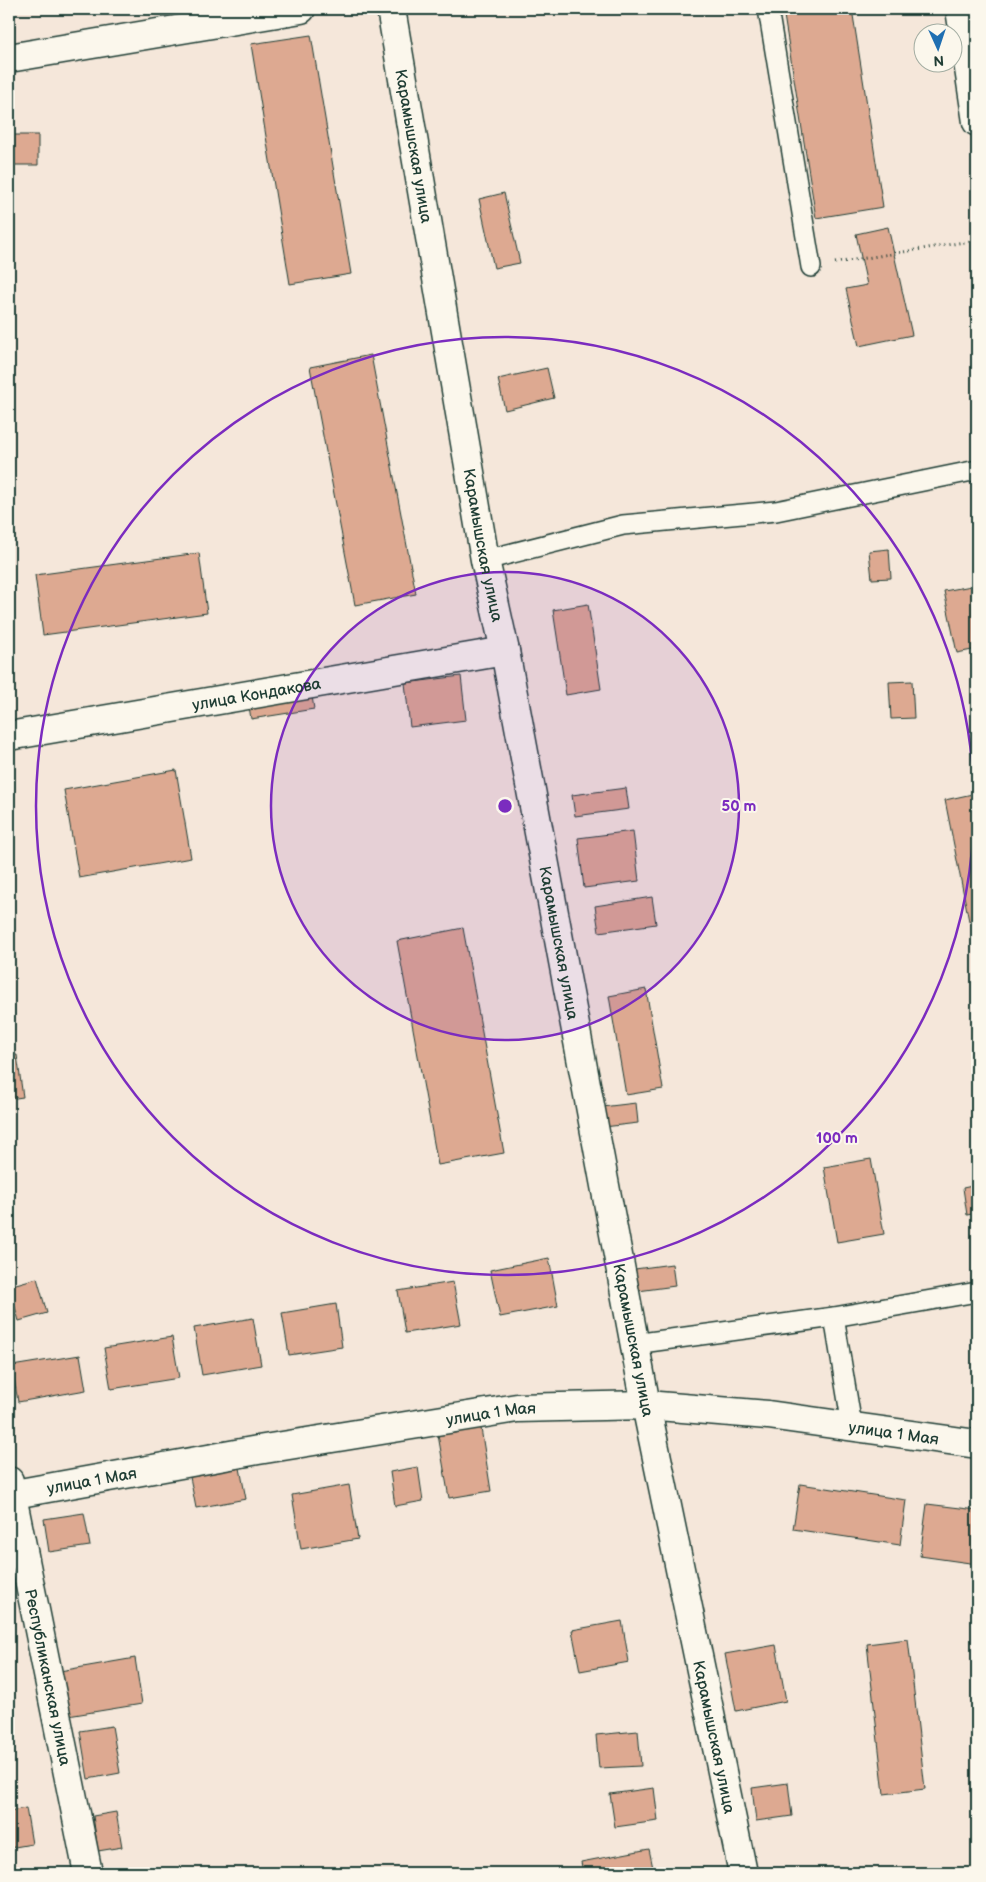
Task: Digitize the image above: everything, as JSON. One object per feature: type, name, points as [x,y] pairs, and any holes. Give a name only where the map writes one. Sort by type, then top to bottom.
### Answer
[{"type":"street","points":[[9,58],[301,9]]},
{"type":"street","name":"Карамышская улица","points":[[391,9],[485,560],[505,651],[634,1344],[743,1873]]},
{"type":"street","points":[[960,9],[977,122]]},
{"type":"street","name":"улица Кондакова","points":[[9,736],[505,651]]},
{"type":"street","name":"улица 1 Мая","points":[[9,1490],[517,1408],[646,1405],[768,1415],[977,1444]]},
{"type":"street","name":"Республиканская улица","points":[[9,1490],[88,1873]]},
{"type":"lane","points":[[768,9],[811,267]]},
{"type":"lane","points":[[485,560],[623,525],[776,511],[977,470]]},
{"type":"lane","points":[[634,1344],[834,1317],[977,1292]]},
{"type":"lane","points":[[834,1317],[852,1426]]},
{"type":"path","points":[[811,267],[977,240]]},
{"type":"building","points":[[783,9],[852,9],[883,207],[816,218]]},
{"type":"building","points":[[311,35],[351,274],[290,284],[251,44]]},
{"type":"building","points":[[9,135],[38,135],[38,165],[9,165]]},
{"type":"building","points":[[504,193],[520,263],[494,268],[479,199]]},
{"type":"building","points":[[888,227],[912,335],[859,346],[846,289],[867,285],[856,234]]},
{"type":"building","points":[[371,355],[416,594],[355,605],[310,367]]},
{"type":"building","points":[[547,368],[554,398],[505,410],[498,379]]},
{"type":"building","points":[[889,549],[891,578],[872,579],[869,551]]},
{"type":"building","points":[[199,553],[207,613],[43,635],[35,575]]},
{"type":"building","points":[[977,585],[977,649],[957,653],[944,591]]},
{"type":"building","points":[[588,604],[601,689],[566,695],[553,610]]},
{"type":"building","points":[[461,676],[466,720],[410,727],[405,683]]},
{"type":"building","points":[[309,677],[314,709],[251,719],[246,687]]},
{"type":"building","points":[[912,681],[914,718],[891,719],[889,682]]},
{"type":"building","points":[[176,770],[191,858],[79,878],[64,790]]},
{"type":"building","points":[[626,788],[629,809],[575,816],[572,795]]},
{"type":"building","points":[[977,793],[977,919],[969,921],[945,800]]},
{"type":"building","points":[[633,831],[639,881],[584,888],[578,838]]},
{"type":"building","points":[[652,897],[656,924],[599,932],[595,906]]},
{"type":"building","points":[[463,928],[504,1153],[438,1165],[397,941]]},
{"type":"building","points":[[646,989],[663,1089],[626,1095],[609,996]]},
{"type":"building","points":[[17,1055],[23,1097],[9,1099],[9,1056]]},
{"type":"building","points":[[636,1103],[638,1123],[604,1127],[602,1107]]},
{"type":"building","points":[[871,1159],[884,1234],[837,1242],[824,1167]]},
{"type":"building","points":[[977,1185],[977,1213],[967,1215],[963,1188]]},
{"type":"building","points":[[549,1258],[558,1306],[500,1317],[490,1270]]},
{"type":"building","points":[[672,1264],[675,1286],[638,1291],[635,1269]]},
{"type":"building","points":[[37,1278],[47,1313],[19,1321],[9,1286]]},
{"type":"building","points":[[453,1282],[461,1324],[405,1333],[398,1291]]},
{"type":"building","points":[[336,1304],[342,1347],[289,1355],[282,1313]]},
{"type":"building","points":[[253,1318],[261,1365],[202,1375],[194,1328]]},
{"type":"building","points":[[172,1337],[179,1378],[111,1389],[104,1348]]},
{"type":"building","points":[[80,1355],[86,1390],[18,1402],[12,1366]]},
{"type":"building","points":[[480,1422],[491,1491],[449,1498],[437,1429]]},
{"type":"building","points":[[418,1467],[423,1501],[395,1506],[390,1472]]},
{"type":"building","points":[[240,1468],[246,1499],[196,1508],[190,1477]]},
{"type":"building","points":[[800,1484],[906,1500],[900,1545],[793,1529]]},
{"type":"building","points":[[349,1485],[358,1539],[301,1549],[292,1495]]},
{"type":"building","points":[[927,1504],[977,1510],[977,1564],[920,1556]]},
{"type":"building","points":[[84,1513],[90,1546],[49,1552],[44,1519]]},
{"type":"building","points":[[622,1621],[629,1662],[580,1671],[572,1630]]},
{"type":"building","points":[[908,1639],[925,1789],[884,1794],[867,1644]]},
{"type":"building","points":[[776,1645],[786,1701],[736,1711],[725,1654]]},
{"type":"building","points":[[135,1658],[142,1704],[62,1717],[54,1672]]},
{"type":"building","points":[[112,1726],[120,1773],[88,1779],[80,1731]]},
{"type":"building","points":[[638,1731],[641,1766],[599,1768],[596,1735]]},
{"type":"building","points":[[788,1783],[792,1816],[756,1821],[752,1788]]},
{"type":"building","points":[[654,1788],[658,1821],[615,1827],[610,1794]]},
{"type":"building","points":[[26,1808],[32,1844],[9,1848],[9,1811]]},
{"type":"building","points":[[116,1812],[122,1847],[98,1851],[93,1816]]},
{"type":"building","points":[[649,1849],[654,1873],[583,1873],[581,1862]]}]
